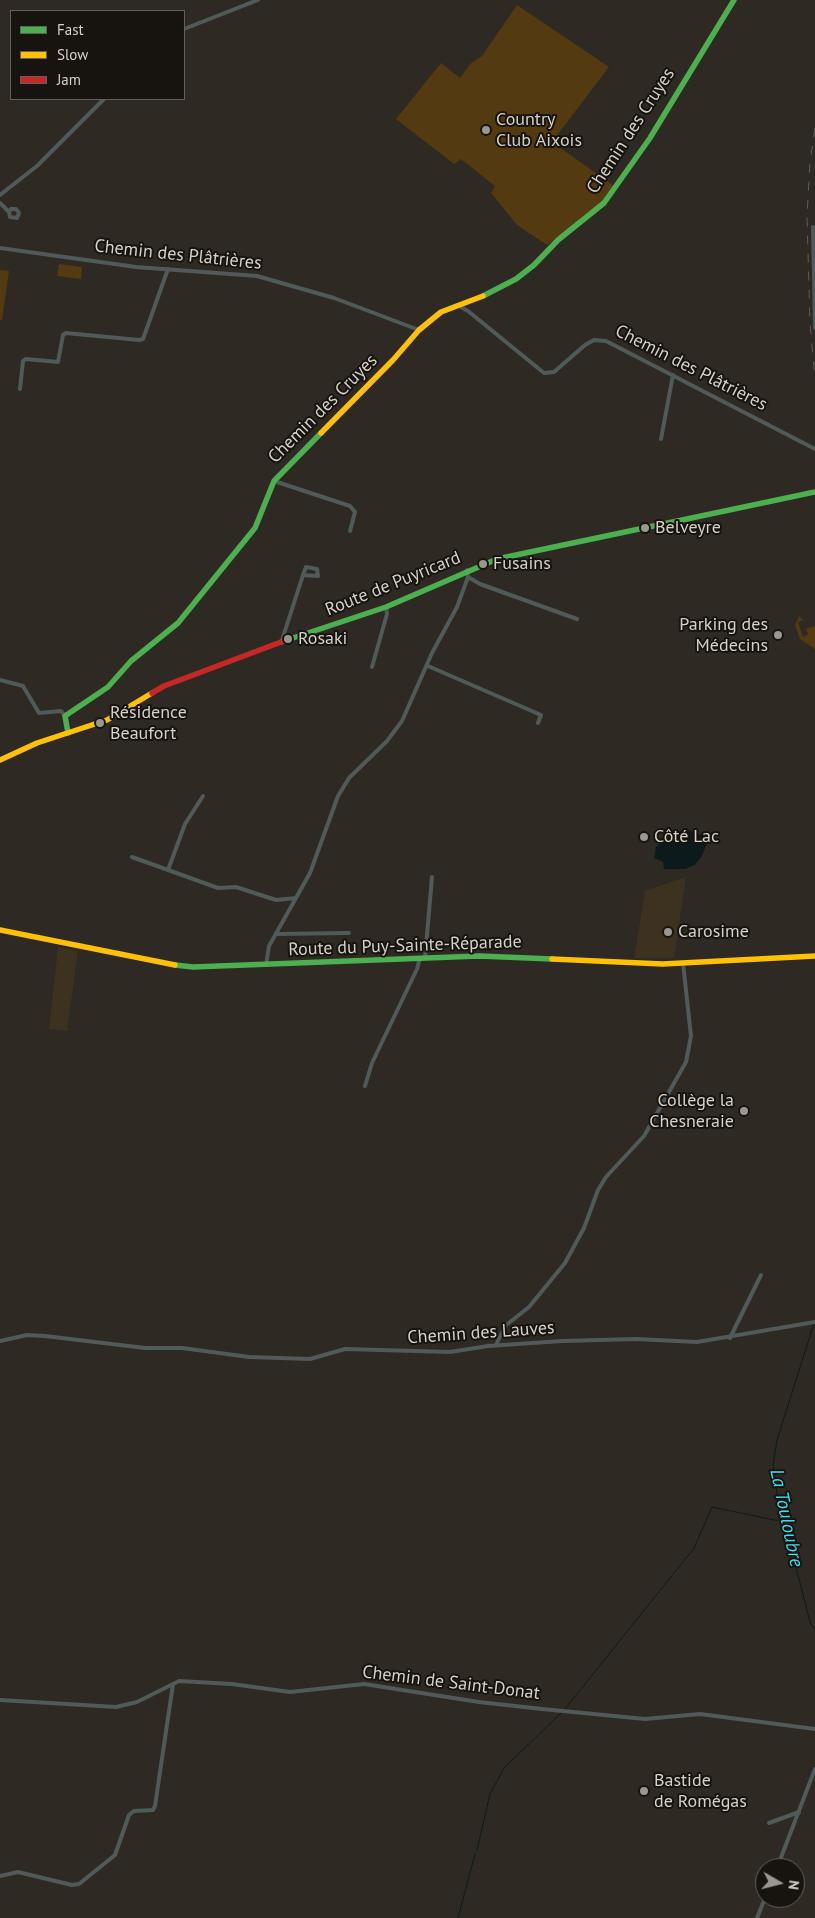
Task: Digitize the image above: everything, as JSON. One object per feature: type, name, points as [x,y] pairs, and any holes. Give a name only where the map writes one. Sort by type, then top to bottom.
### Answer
[{"type":"street","points":[[185,29],[258,0]]},
{"type":"street","name":"Chemin des Cruyes","points":[[457,305],[494,292],[516,279],[534,265],[558,240],[604,203],[650,138],[734,0]]},
{"type":"street","points":[[0,195],[37,166],[103,100]]},
{"type":"street","points":[[0,203],[9,212]]},
{"type":"street","points":[[813,227],[815,328]]},
{"type":"street","name":"Chemin des Plâtrières","points":[[0,248],[168,269],[257,276],[334,298],[419,330]]},
{"type":"street","points":[[20,389],[23,361],[26,359],[58,362],[63,335],[66,333],[139,340],[143,338],[168,269]]},
{"type":"street","points":[[419,330],[441,312],[457,305]]},
{"type":"street","name":"Chemin des Plâtrières","points":[[457,305],[468,311],[544,373],[554,372],[585,345],[600,339],[815,449]]},
{"type":"street","name":"Chemin des Cruyes","points":[[65,716],[108,687],[131,662],[178,623],[220,568],[256,528],[274,481],[393,360],[419,330]]},
{"type":"street","points":[[662,439],[673,375]]},
{"type":"street","points":[[274,481],[350,506],[355,512],[350,531]]},
{"type":"street","name":"Route de Puyricard","points":[[0,760],[37,743],[107,720],[164,686],[282,642],[386,607],[467,574],[497,559],[815,492]]},
{"type":"street","points":[[266,965],[266,955],[276,934],[310,873],[343,786],[396,731],[458,607],[467,574],[480,584],[577,619]]},
{"type":"street","points":[[282,642],[303,575]]},
{"type":"street","points":[[372,667],[387,614],[386,607]]},
{"type":"street","points":[[428,666],[541,715],[538,723]]},
{"type":"street","points":[[0,680],[23,686],[39,713],[61,711],[65,716],[68,733]]},
{"type":"street","points":[[168,870],[186,824],[203,796]]},
{"type":"street","points":[[132,857],[218,888],[236,886],[276,900],[296,898]]},
{"type":"street","points":[[366,1086],[372,1063],[422,958],[432,877]]},
{"type":"street","name":"Route du Puy-Sainte-Réparade","points":[[0,930],[158,963],[193,967],[504,956],[662,964],[815,956]]},
{"type":"street","points":[[276,934],[348,933]]},
{"type":"street","points":[[496,1345],[505,1326],[528,1307],[565,1262],[584,1228],[598,1190],[606,1177],[644,1136],[686,1062],[691,1036],[683,963]]},
{"type":"street","points":[[730,1338],[761,1275]]},
{"type":"street","name":"Chemin des Lauves","points":[[0,1340],[27,1335],[45,1336],[145,1348],[182,1348],[249,1357],[310,1359],[345,1349],[450,1352],[496,1345],[617,1340],[697,1342],[730,1338],[814,1322]]},
{"type":"street","name":"Chemin de Saint-Donat","points":[[0,1700],[126,1706],[179,1681],[232,1684],[290,1692],[364,1684],[479,1702],[533,1708],[645,1719],[700,1714],[815,1729]]},
{"type":"street","points":[[0,1876],[18,1872],[72,1885],[80,1884],[115,1855],[129,1816],[134,1811],[153,1810],[156,1806],[173,1684]]},
{"type":"street","points":[[781,1858],[815,1769]]},
{"type":"street","points":[[770,1823],[799,1812]]},
{"type":"shaded area","name":"Country Club Aixois","points":[[517,5],[609,67],[552,142],[614,186],[601,204],[588,216],[547,245],[517,225],[491,193],[495,186],[461,159],[454,164],[396,119],[441,63],[460,78],[470,64],[482,56]]},
{"type":"shaded area","points":[[59,264],[82,267],[81,279],[57,276]]},
{"type":"shaded area","points":[[0,270],[9,271],[2,320],[0,320]]},
{"type":"shaded area","points":[[799,616],[803,620],[798,622],[803,637],[808,634],[806,629],[815,626],[815,649],[800,639],[795,625]]},
{"type":"shaded area","points":[[686,829],[705,836],[707,843],[702,856],[695,865],[685,869],[664,869],[663,862],[654,858],[656,847],[671,835]]},
{"type":"shaded area","points":[[686,877],[674,958],[634,958],[645,891]]},
{"type":"shaded area","points":[[58,947],[78,951],[67,1031],[49,1029]]},
{"type":"waterway","name":"La Touloubre","points":[[815,1320],[777,1440],[773,1465],[777,1493],[810,1622],[815,1630]]},
{"type":"waterway","points":[[565,1709],[694,1548],[712,1507],[784,1522]]},
{"type":"waterway","points":[[477,1850],[490,1794],[504,1768],[561,1713]]},
{"type":"waterway","points":[[458,1918],[475,1854]]},
{"type":"railway","points":[[815,128],[810,162],[807,217],[810,323],[815,379]]},
{"type":"traffic: fast","points":[[483,296],[516,279],[534,265],[558,240],[604,203],[650,138],[734,0]]},
{"type":"traffic: fast","points":[[68,733],[65,716],[108,687],[131,661],[178,623],[255,528],[274,481],[321,433]]},
{"type":"traffic: fast","points":[[281,642],[386,607],[497,559],[815,492]]},
{"type":"traffic: fast","points":[[175,965],[193,967],[479,956],[552,959]]},
{"type":"traffic: slow","points":[[321,433],[393,360],[419,330],[441,312],[483,296]]},
{"type":"traffic: slow","points":[[0,760],[37,743],[107,720],[152,693]]},
{"type":"traffic: slow","points":[[0,930],[175,965]]},
{"type":"traffic: slow","points":[[552,959],[663,964],[815,956]]},
{"type":"traffic: jam","points":[[152,693],[164,686],[281,642]]},
{"type":"place","name":"Country Club Aixois","points":[[486,130]]},
{"type":"place","name":"Belveyre","points":[[645,528]]},
{"type":"place","name":"Fusains","points":[[483,564]]},
{"type":"place","name":"Parking des Médecins","points":[[778,635]]},
{"type":"place","name":"Rosaki","points":[[288,639]]},
{"type":"place","name":"Résidence Beaufort","points":[[100,723]]},
{"type":"place","name":"Côté Lac","points":[[644,837]]},
{"type":"place","name":"Carosime","points":[[668,932]]},
{"type":"place","name":"Collège la Chesneraie","points":[[744,1111]]},
{"type":"place","name":"Bastide de Romégas","points":[[644,1791]]}]
